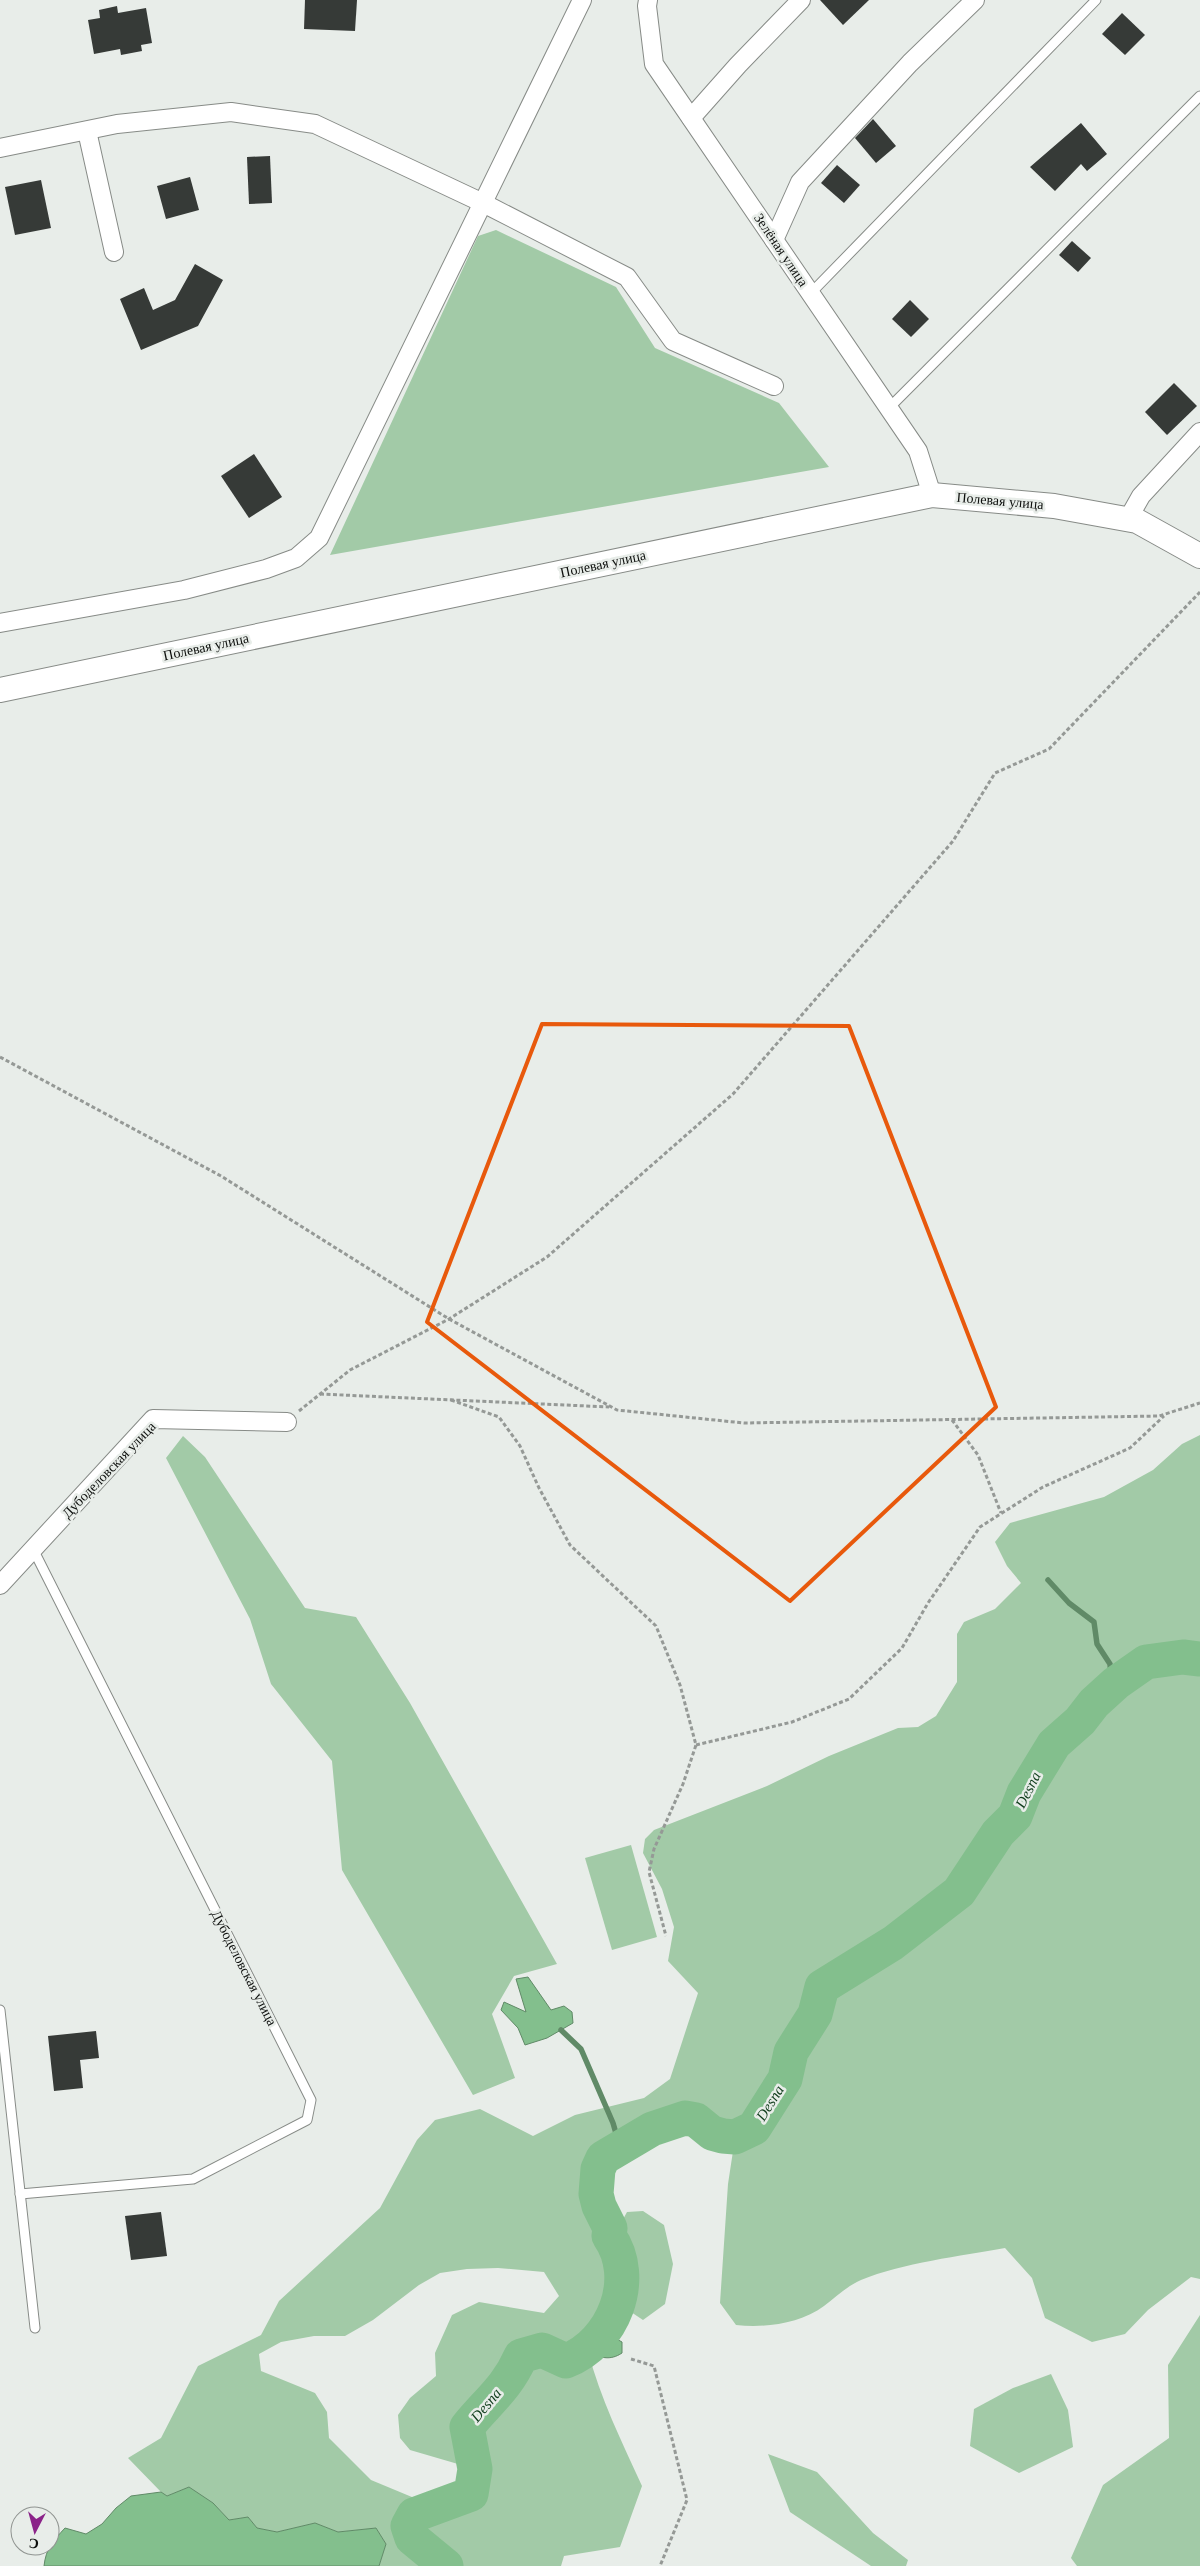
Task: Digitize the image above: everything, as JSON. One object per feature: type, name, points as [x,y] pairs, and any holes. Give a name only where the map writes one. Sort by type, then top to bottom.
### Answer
[{"type":"street","points":[[0,623],[184,590],[266,569],[296,558],[319,538],[582,0]]},
{"type":"street","name":"Зелёная улица","points":[[648,0],[647,6],[654,64],[918,450],[932,495]]},
{"type":"street","points":[[691,118],[738,65],[801,0]]},
{"type":"street","points":[[774,240],[800,182],[910,63],[975,0]]},
{"type":"street","points":[[0,148],[117,124],[231,112],[315,124],[483,203],[627,277],[673,341],[774,386]]},
{"type":"street","points":[[87,131],[114,252]]},
{"type":"street","points":[[1128,519],[1141,496],[1200,432]]},
{"type":"street","name":"Полевая улица","points":[[0,690],[932,495],[1054,506],[1128,519],[1136,521],[1178,542],[1200,556]]},
{"type":"street","name":"Дубоделовская улица","points":[[0,1584],[153,1420],[287,1422]]},
{"type":"lane","points":[[811,293],[1096,0]]},
{"type":"lane","points":[[890,407],[1200,96]]},
{"type":"lane","name":"Дубоделовская улица","points":[[20,2194],[193,2179],[307,2120],[311,2100],[32,1549]]},
{"type":"lane","points":[[0,2010],[35,2328]]},
{"type":"path","points":[[287,1422],[350,1370],[449,1320],[547,1257],[733,1094],[953,841],[995,773],[1049,749],[1200,592]]},
{"type":"path","points":[[0,1057],[221,1176],[449,1320],[618,1410],[744,1423],[1164,1415],[1200,1403]]},
{"type":"path","points":[[319,1394],[612,1407]]},
{"type":"path","points":[[451,1400],[499,1417],[520,1446],[539,1488],[570,1546],[656,1626],[680,1685],[696,1745],[683,1784],[654,1849],[649,1872],[666,1936]]},
{"type":"path","points":[[696,1745],[792,1722],[849,1699],[902,1648],[928,1604],[980,1527],[1043,1487],[1130,1448],[1164,1415]]},
{"type":"path","points":[[952,1420],[978,1455],[1001,1514]]},
{"type":"path","points":[[631,2358],[654,2366],[687,2500],[660,2566]]},
{"type":"highlighted area","points":[[542,1024],[849,1026],[996,1407],[790,1601],[427,1322]]},
{"type":"shaded area","points":[[496,230],[616,287],[655,348],[779,403],[829,467],[330,555],[478,236]]},
{"type":"shaded area","points":[[1200,1435],[1200,2279],[1191,2277],[1148,2310],[1125,2334],[1092,2342],[1045,2318],[1032,2278],[1005,2248],[932,2261],[877,2274],[856,2282],[815,2312],[793,2321],[759,2326],[736,2325],[720,2303],[728,2184],[735,2138],[715,2134],[694,2120],[679,2120],[655,2128],[616,2148],[602,2160],[596,2176],[597,2199],[608,2225],[609,2236],[617,2252],[622,2282],[620,2302],[617,2310],[600,2337],[588,2351],[605,2403],[642,2486],[620,2547],[564,2556],[561,2566],[379,2566],[386,2544],[376,2528],[338,2532],[315,2523],[277,2532],[257,2528],[248,2517],[229,2520],[213,2503],[189,2487],[167,2496],[161,2492],[128,2458],[161,2438],[198,2366],[261,2335],[279,2301],[380,2208],[417,2140],[435,2120],[480,2109],[533,2136],[575,2115],[644,2098],[670,2079],[698,1993],[668,1961],[674,1927],[662,1889],[643,1853],[645,1839],[654,1830],[767,1786],[829,1756],[898,1728],[918,1727],[936,1716],[957,1682],[957,1634],[964,1622],[995,1609],[1021,1583],[1007,1566],[995,1542],[1010,1523],[1104,1497],[1153,1470],[1182,1444]],"holes":[[[498,2268],[544,2272],[559,2296],[544,2313],[479,2302],[452,2315],[435,2353],[436,2376],[410,2398],[398,2415],[400,2438],[410,2450],[475,2469],[471,2495],[436,2507],[371,2480],[329,2438],[327,2412],[315,2393],[261,2371],[259,2354],[281,2342],[314,2336],[345,2336],[373,2320],[419,2285],[440,2273],[467,2269]]]},
{"type":"shaded area","points":[[183,1436],[205,1457],[305,1608],[356,1617],[410,1703],[557,1964],[514,1976],[492,2014],[515,2078],[473,2095],[342,1870],[332,1761],[271,1684],[250,1619],[166,1458]]},
{"type":"shaded area","points":[[631,1845],[657,1937],[612,1950],[585,1858]]},
{"type":"shaded area","points":[[528,1977],[551,2010],[564,2006],[572,2012],[573,2023],[547,2038],[525,2045],[518,2028],[501,2010],[504,2002],[526,2012],[516,1979]]},
{"type":"shaded area","points":[[643,2211],[664,2225],[673,2264],[665,2304],[643,2320],[628,2310],[629,2260],[615,2234],[627,2212]]},
{"type":"shaded area","points":[[1200,2315],[1200,2566],[1077,2566],[1071,2558],[1103,2485],[1169,2438],[1168,2365]]},
{"type":"shaded area","points":[[604,2332],[622,2342],[622,2353],[605,2358],[587,2351]]},
{"type":"shaded area","points":[[1051,2374],[1068,2410],[1073,2447],[1019,2473],[970,2446],[974,2409],[1013,2388]]},
{"type":"shaded area","points":[[768,2454],[817,2472],[873,2533],[908,2560],[906,2566],[871,2566],[790,2512]]},
{"type":"shaded area","points":[[189,2487],[213,2503],[229,2520],[248,2517],[257,2528],[277,2532],[315,2523],[338,2532],[376,2528],[386,2544],[379,2566],[44,2566],[46,2556],[60,2556],[60,2534],[65,2528],[86,2534],[102,2524],[116,2508],[131,2496],[161,2492],[167,2496]]},
{"type":"building","points":[[305,0],[357,0],[355,31],[304,29]]},
{"type":"building","points":[[820,0],[869,0],[843,25]]},
{"type":"building","points":[[117,6],[118,13],[146,8],[152,43],[141,45],[142,51],[121,55],[120,49],[94,54],[88,20],[100,18],[99,10]]},
{"type":"building","points":[[1122,13],[1145,35],[1125,55],[1102,34]]},
{"type":"building","points":[[873,119],[896,146],[876,163],[855,138]]},
{"type":"building","points":[[1081,123],[1107,154],[1087,171],[1081,164],[1055,191],[1030,167]]},
{"type":"building","points":[[270,156],[272,203],[249,204],[247,157]]},
{"type":"building","points":[[837,165],[860,185],[844,203],[821,183]]},
{"type":"building","points":[[190,177],[199,210],[166,219],[157,186]]},
{"type":"building","points":[[41,180],[51,228],[15,235],[5,187]]},
{"type":"building","points":[[1072,241],[1091,258],[1078,272],[1059,255]]},
{"type":"building","points":[[195,264],[223,280],[198,326],[141,350],[120,299],[144,288],[153,310],[175,300]]},
{"type":"building","points":[[910,300],[929,319],[911,337],[892,319]]},
{"type":"building","points":[[1174,383],[1197,406],[1167,435],[1145,412]]},
{"type":"building","points":[[254,454],[282,497],[249,518],[221,476]]},
{"type":"building","points":[[96,2031],[99,2058],[80,2060],[83,2088],[54,2091],[48,2036]]},
{"type":"building","points":[[161,2212],[167,2256],[131,2260],[125,2216]]},
{"type":"waterway","points":[[1048,1580],[1069,1603],[1094,1622],[1097,1644],[1110,1664],[1112,1688]]},
{"type":"waterway","name":"Desna","points":[[446,2566],[412,2538],[408,2526],[414,2515],[471,2494],[475,2469],[467,2427],[510,2377],[521,2356],[542,2350],[566,2361],[583,2352],[597,2340],[608,2325],[616,2308],[621,2290],[622,2271],[618,2253],[609,2236],[610,2228],[599,2206],[596,2194],[598,2169],[603,2158],[652,2129],[685,2118],[696,2120],[712,2133],[723,2136],[735,2137],[754,2128],[785,2079],[791,2052],[815,2014],[822,1987],[893,1943],[959,1892],[998,1833],[1015,1816],[1024,1793],[1054,1744],[1080,1721],[1094,1703],[1116,1683],[1146,1662],[1183,1657],[1200,1659]]},
{"type":"waterway","points":[[561,2030],[581,2049],[613,2123],[620,2147]]}]
